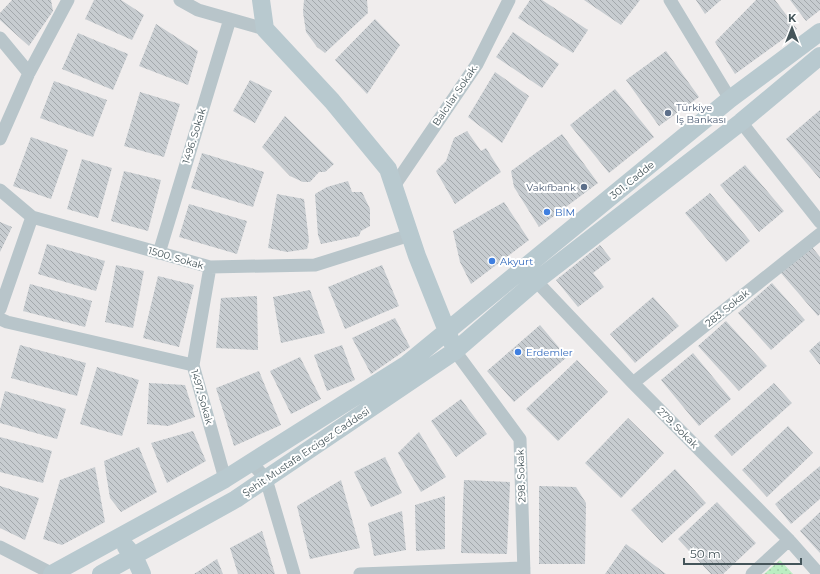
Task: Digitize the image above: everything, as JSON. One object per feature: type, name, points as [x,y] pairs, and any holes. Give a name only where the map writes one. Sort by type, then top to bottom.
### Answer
[{"type":"main road","points":[[261,0],[265,29],[332,101],[388,168],[417,256],[455,351]]},
{"type":"main road","name":"301. Cadde","points":[[447,331],[730,99],[820,32]]},
{"type":"main road","name":"301. Cadde","points":[[455,351],[536,281],[741,122],[820,56]]},
{"type":"main road","name":"Şehit Mustafa Ercigez Caddesi","points":[[53,574],[225,479],[407,364],[447,331]]},
{"type":"main road","name":"Şehit Mustafa Ercigez Caddesi","points":[[102,574],[236,499],[455,351]]},
{"type":"main road","points":[[118,538],[134,556],[142,574]]},
{"type":"street","points":[[0,139],[29,73],[68,0]]},
{"type":"street","points":[[180,0],[198,10],[265,29]]},
{"type":"street","name":"Balcılar Sokak.","points":[[394,186],[477,64],[509,0]]},
{"type":"street","points":[[670,0],[730,99]]},
{"type":"street","name":"1496. Sokak","points":[[159,253],[230,19]]},
{"type":"street","points":[[0,38],[29,73]]},
{"type":"street","points":[[741,122],[820,222]]},
{"type":"street","name":"1500. Sokak","points":[[0,190],[32,217],[210,268],[315,265],[410,235]]},
{"type":"street","points":[[0,308],[32,217]]},
{"type":"street","name":"283. Sokak","points":[[634,382],[820,234]]},
{"type":"street","name":"1497. Sokak","points":[[210,268],[193,365],[225,479]]},
{"type":"street","name":"279. Sokak","points":[[536,281],[789,540],[819,574]]},
{"type":"street","points":[[0,319],[7,322],[193,365]]},
{"type":"street","name":"298. Sokak","points":[[455,351],[520,439],[524,571]]},
{"type":"street","points":[[252,462],[266,479],[294,574]]},
{"type":"street","points":[[752,574],[789,540]]},
{"type":"street","points":[[0,547],[53,574]]},
{"type":"street","points":[[360,574],[524,571]]},
{"type":"green space","points":[[780,560],[793,574],[764,574]]},
{"type":"building","points":[[12,0],[51,0],[53,11],[29,46],[0,20],[0,13]]},
{"type":"building","points":[[94,0],[121,0],[144,15],[132,40],[85,19]]},
{"type":"building","points":[[304,0],[367,0],[368,13],[325,53],[317,47],[306,32],[303,12]]},
{"type":"building","points":[[530,0],[542,0],[588,30],[573,53],[518,18]]},
{"type":"building","points":[[584,0],[640,0],[621,25]]},
{"type":"building","points":[[696,0],[721,0],[705,14]]},
{"type":"building","points":[[756,0],[775,0],[797,29],[735,74],[715,42]]},
{"type":"building","points":[[790,0],[820,0],[820,10],[806,21]]},
{"type":"building","points":[[375,19],[400,45],[367,94],[335,60]]},
{"type":"building","points":[[156,24],[198,51],[188,85],[139,66]]},
{"type":"building","points":[[513,32],[559,64],[542,88],[496,57]]},
{"type":"building","points":[[78,33],[128,54],[113,90],[62,69]]},
{"type":"building","points":[[666,51],[699,97],[659,126],[626,80]]},
{"type":"building","points":[[495,72],[529,96],[502,143],[468,117]]},
{"type":"building","points":[[250,80],[272,91],[255,123],[233,111]]},
{"type":"building","points":[[54,81],[107,100],[93,137],[40,118]]},
{"type":"building","points":[[615,89],[654,137],[609,173],[570,125]]},
{"type":"building","points":[[140,92],[180,104],[164,157],[124,146]]},
{"type":"building","points":[[820,110],[820,179],[786,139]]},
{"type":"building","points":[[285,116],[334,164],[325,172],[319,172],[310,182],[303,182],[290,176],[262,147]]},
{"type":"building","points":[[467,131],[481,151],[486,148],[501,172],[455,204],[436,171],[446,161],[454,138]]},
{"type":"building","points":[[562,134],[598,183],[539,227],[514,187],[511,171]]},
{"type":"building","points":[[31,137],[68,150],[51,199],[13,186]]},
{"type":"building","points":[[202,153],[264,172],[253,207],[191,188]]},
{"type":"building","points":[[82,159],[112,168],[98,218],[67,209]]},
{"type":"building","points":[[745,165],[784,211],[759,232],[720,185]]},
{"type":"building","points":[[124,171],[161,180],[148,231],[111,221]]},
{"type":"building","points":[[348,181],[352,192],[362,192],[370,209],[370,226],[361,231],[359,236],[321,244],[318,235],[315,194],[327,187]]},
{"type":"building","points":[[710,193],[750,241],[726,262],[685,213]]},
{"type":"building","points":[[277,194],[304,199],[309,241],[307,249],[287,252],[268,248]]},
{"type":"building","points":[[504,202],[529,240],[471,284],[460,262],[453,231]]},
{"type":"building","points":[[189,204],[247,221],[237,254],[179,237]]},
{"type":"building","points":[[0,222],[12,227],[0,252]]},
{"type":"building","points":[[47,244],[105,261],[96,291],[38,274]]},
{"type":"building","points":[[600,245],[611,259],[593,273],[604,287],[578,307],[556,280]]},
{"type":"building","points":[[812,247],[820,257],[820,314],[818,316],[781,273]]},
{"type":"building","points":[[116,265],[144,271],[133,328],[105,322]]},
{"type":"building","points":[[382,265],[399,306],[345,329],[328,287]]},
{"type":"building","points":[[158,276],[194,285],[179,347],[143,338]]},
{"type":"building","points":[[772,283],[805,320],[771,350],[738,313]]},
{"type":"building","points":[[30,284],[92,301],[85,327],[23,311]]},
{"type":"building","points":[[310,290],[325,333],[281,343],[273,297]]},
{"type":"building","points":[[257,296],[258,350],[216,348],[221,298]]},
{"type":"building","points":[[653,297],[679,326],[635,363],[610,334]]},
{"type":"building","points":[[395,318],[410,347],[371,374],[352,338]]},
{"type":"building","points":[[726,321],[767,366],[739,391],[698,346]]},
{"type":"building","points":[[540,325],[567,357],[514,402],[487,371]]},
{"type":"building","points":[[820,341],[820,365],[809,351]]},
{"type":"building","points":[[20,345],[86,363],[77,396],[11,378]]},
{"type":"building","points":[[342,345],[355,380],[327,391],[314,355]]},
{"type":"building","points":[[693,353],[731,399],[699,426],[661,380]]},
{"type":"building","points":[[300,357],[321,399],[291,414],[270,371]]},
{"type":"building","points":[[577,360],[608,392],[558,441],[526,409]]},
{"type":"building","points":[[97,367],[139,380],[122,436],[80,424]]},
{"type":"building","points":[[259,371],[281,425],[234,446],[216,388]]},
{"type":"building","points":[[149,383],[185,385],[195,417],[168,426],[147,424]]},
{"type":"building","points":[[774,383],[792,403],[732,456],[714,436]]},
{"type":"building","points":[[5,391],[66,409],[57,439],[0,423],[0,410]]},
{"type":"building","points":[[461,399],[487,434],[456,457],[431,421]]},
{"type":"building","points":[[628,418],[664,453],[621,498],[585,463]]},
{"type":"building","points":[[788,426],[813,453],[767,497],[742,470]]},
{"type":"building","points":[[193,431],[206,461],[167,483],[151,443]]},
{"type":"building","points":[[419,432],[446,477],[421,492],[398,453]]},
{"type":"building","points":[[0,437],[52,451],[43,483],[0,472]]},
{"type":"building","points":[[139,447],[157,492],[121,512],[110,498],[104,461]]},
{"type":"building","points":[[385,457],[402,493],[371,507],[354,472]]},
{"type":"building","points":[[820,466],[820,499],[791,524],[775,504]]},
{"type":"building","points":[[95,467],[105,522],[62,545],[43,539],[60,480]]},
{"type":"building","points":[[675,469],[706,503],[662,543],[631,510]]},
{"type":"building","points":[[341,480],[360,548],[310,559],[297,506]]},
{"type":"building","points":[[464,480],[510,482],[507,554],[461,553]]},
{"type":"building","points":[[0,486],[39,498],[25,540],[0,528]]},
{"type":"building","points":[[539,486],[576,487],[586,503],[585,564],[539,564]]},
{"type":"building","points":[[445,496],[445,549],[416,551],[415,505]]},
{"type":"building","points":[[717,502],[756,543],[723,574],[711,574],[678,539]]},
{"type":"building","points":[[402,511],[406,550],[374,556],[368,523]]},
{"type":"building","points":[[820,512],[820,553],[800,531]]},
{"type":"building","points":[[262,531],[275,574],[238,574],[230,548]]},
{"type":"building","points":[[626,544],[666,574],[605,574]]},
{"type":"building","points":[[217,559],[223,574],[194,574]]},
{"type":"place","name":"Türkiye İş Bankası","points":[[668,113]]},
{"type":"place","name":"Vakıfbank","points":[[584,187]]},
{"type":"place","name":"BİM","points":[[547,212]]},
{"type":"place","name":"Akyurt","points":[[492,261]]},
{"type":"place","name":"Erdemler","points":[[518,352]]}]
